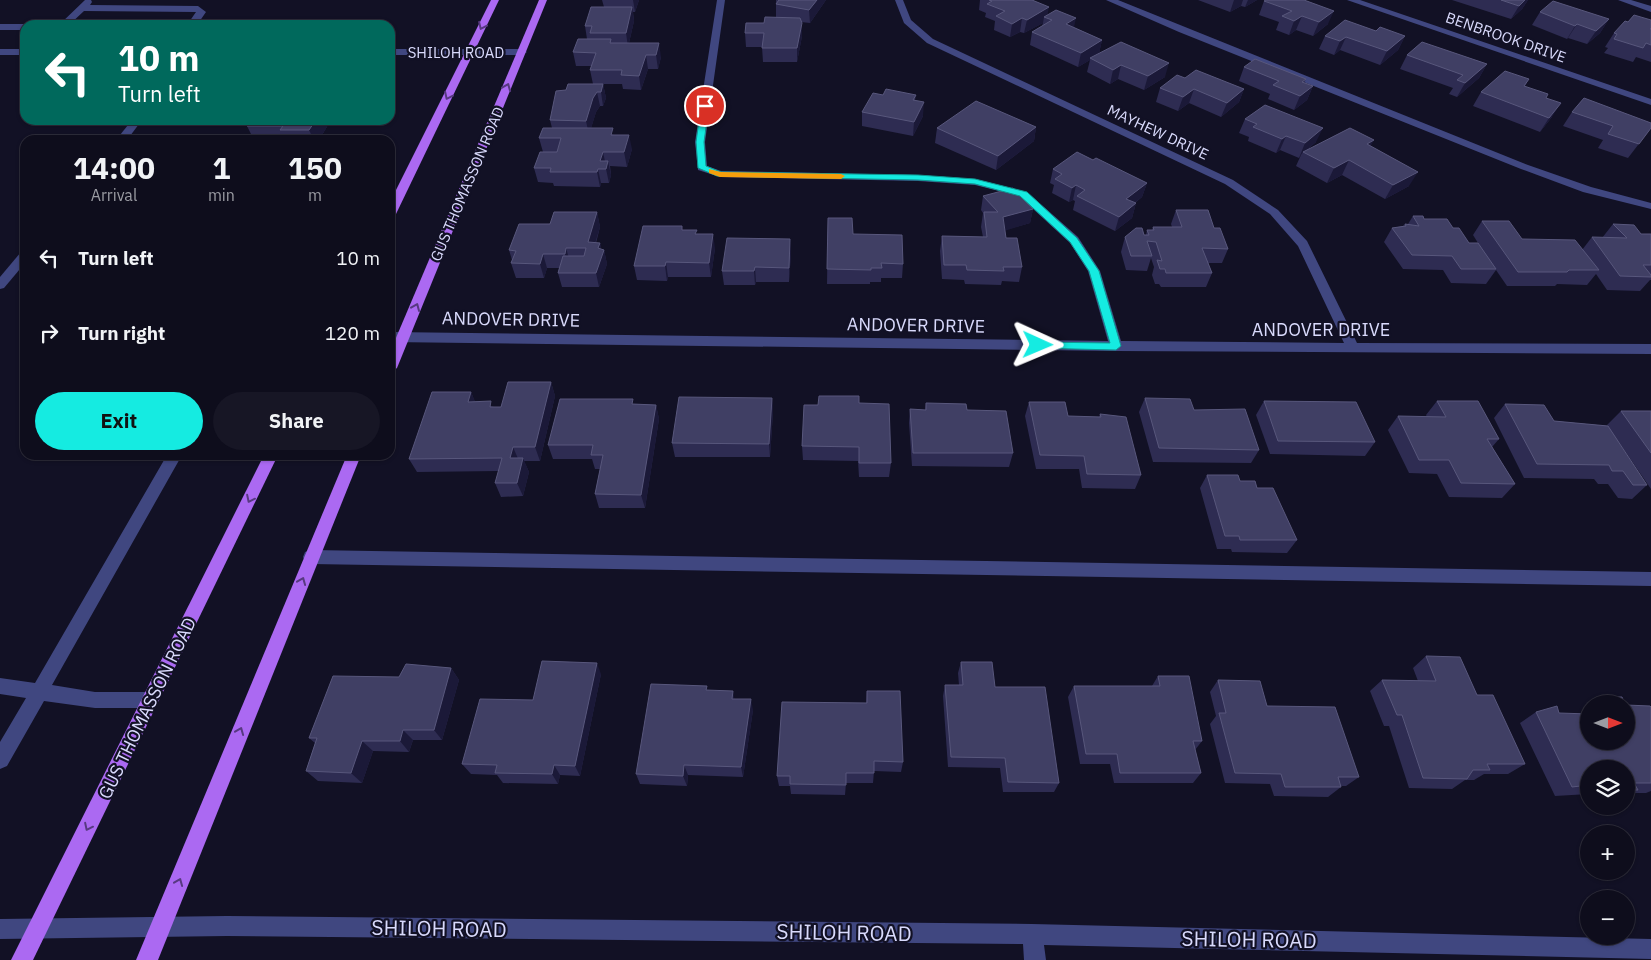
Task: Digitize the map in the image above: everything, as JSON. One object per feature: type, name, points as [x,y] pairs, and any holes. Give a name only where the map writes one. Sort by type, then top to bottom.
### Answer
[{"type":"main road","points":[[395,204],[495,0]]},
{"type":"main road","name":"GUS THOMASSON ROAD","points":[[396,337],[522,52],[542,0]]},
{"type":"main road","name":"GUS THOMASSON ROAD","points":[[22,960],[269,460]]},
{"type":"main road","points":[[147,960],[352,460]]},
{"type":"street","points":[[69,20],[90,0]]},
{"type":"street","points":[[721,0],[700,142],[702,168],[720,174],[918,178],[975,182],[1024,194],[1074,240],[1094,271],[1116,346]]},
{"type":"street","name":"MAYHEW DRIVE","points":[[899,0],[907,21],[930,41],[1230,182],[1274,212],[1303,244],[1353,348]]},
{"type":"street","points":[[1110,0],[1174,28],[1531,169],[1622,200],[1651,206]]},
{"type":"street","name":"BENBROOK DRIVE","points":[[1351,0],[1651,102]]},
{"type":"street","points":[[1622,0],[1651,9]]},
{"type":"street","points":[[82,8],[198,10],[201,12],[196,20]]},
{"type":"street","points":[[0,28],[20,28]]},
{"type":"street","points":[[0,60],[4,52],[20,52]]},
{"type":"street","name":"SHILOH ROAD","points":[[395,52],[522,52]]},
{"type":"street","points":[[124,135],[133,125]]},
{"type":"street","points":[[0,285],[20,261]]},
{"type":"street","name":"ANDOVER DRIVE","points":[[396,337],[1116,346],[1651,348]]},
{"type":"street","points":[[0,760],[37,692],[172,460]]},
{"type":"street","points":[[312,557],[1651,579]]},
{"type":"street","points":[[0,686],[95,700],[150,700]]},
{"type":"street","name":"SHILOH ROAD","points":[[0,930],[160,927],[1032,934],[1651,949]]},
{"type":"street","points":[[1032,934],[1035,960]]},
{"type":"building","points":[[779,0],[817,0],[809,10],[776,4]]},
{"type":"building","points":[[989,0],[1032,0],[1049,7],[1027,20],[1022,18],[1012,24],[996,16],[1005,11],[987,4],[992,1]]},
{"type":"building","points":[[1304,0],[1334,11],[1319,22],[1302,16],[1294,21],[1282,16],[1292,11],[1264,1]]},
{"type":"building","points":[[1501,0],[1525,0],[1519,6]]},
{"type":"building","points":[[1553,1],[1609,19],[1596,31],[1577,24],[1575,26],[1540,12]]},
{"type":"building","points":[[591,7],[632,7],[626,33],[590,33],[592,26],[585,26]]},
{"type":"building","points":[[1056,10],[1076,18],[1066,24],[1102,40],[1081,53],[1032,32],[1052,20],[1044,17]]},
{"type":"building","points":[[1634,15],[1651,20],[1651,45],[1646,43],[1643,48],[1614,39],[1617,34],[1614,33],[1625,21],[1628,22]]},
{"type":"building","points":[[765,17],[800,18],[802,23],[797,48],[762,48],[764,33],[745,33],[746,23],[764,23]]},
{"type":"building","points":[[1345,20],[1376,31],[1380,27],[1405,36],[1387,51],[1346,37],[1340,41],[1325,36]]},
{"type":"building","points":[[578,39],[611,39],[610,43],[659,43],[656,55],[646,55],[639,76],[621,75],[622,70],[590,70],[596,53],[573,52]]},
{"type":"building","points":[[1121,42],[1169,63],[1148,76],[1121,65],[1113,70],[1090,58]]},
{"type":"building","points":[[1422,42],[1487,64],[1465,83],[1457,80],[1463,75],[1407,55]]},
{"type":"building","points":[[1255,59],[1306,79],[1302,82],[1313,86],[1300,96],[1273,85],[1279,81],[1244,67]]},
{"type":"building","points":[[1196,70],[1244,89],[1227,103],[1194,89],[1183,97],[1160,88],[1177,75],[1185,78]]},
{"type":"building","points":[[1505,71],[1529,79],[1524,86],[1548,94],[1546,98],[1561,103],[1549,118],[1481,92]]},
{"type":"building","points":[[568,84],[603,84],[601,92],[597,92],[593,98],[586,121],[550,120],[556,91],[566,90]]},
{"type":"building","points":[[886,89],[916,95],[913,100],[924,102],[914,122],[862,112],[873,93],[883,95]]},
{"type":"building","points":[[1584,98],[1651,123],[1651,128],[1639,144],[1608,134],[1613,126],[1572,112]]},
{"type":"building","points":[[976,101],[1036,127],[998,156],[937,128]]},
{"type":"building","points":[[1265,105],[1323,128],[1305,143],[1286,136],[1282,139],[1253,127],[1257,124],[1245,119]]},
{"type":"building","points":[[312,125],[309,130],[280,130],[283,126],[247,126]]},
{"type":"building","points":[[543,128],[613,128],[611,135],[629,135],[624,152],[603,152],[600,161],[608,161],[606,169],[598,169],[597,172],[550,172],[551,168],[534,168],[540,152],[557,152],[561,138],[539,138]]},
{"type":"building","points":[[1350,128],[1374,140],[1367,144],[1418,172],[1393,185],[1349,160],[1334,168],[1303,152]]},
{"type":"building","points":[[1077,152],[1093,160],[1096,158],[1147,183],[1126,199],[1136,203],[1119,217],[1077,196],[1085,190],[1076,185],[1072,188],[1055,179],[1062,174],[1053,169]]},
{"type":"building","points":[[1013,188],[1033,209],[1003,217],[1006,238],[1017,238],[1022,267],[1003,267],[1004,271],[967,270],[966,265],[944,265],[942,236],[987,237],[984,212],[998,212],[983,196]]},
{"type":"building","points":[[1176,210],[1208,210],[1214,228],[1220,228],[1228,249],[1202,248],[1212,273],[1166,273],[1165,269],[1160,269],[1157,260],[1162,261],[1156,242],[1147,241],[1152,256],[1131,256],[1125,237],[1136,228],[1142,228],[1144,235],[1149,235],[1147,230],[1154,230],[1153,227],[1182,227]]},
{"type":"building","points":[[554,212],[597,212],[588,242],[600,243],[598,248],[604,250],[596,273],[558,273],[563,256],[584,256],[586,248],[566,248],[565,254],[543,254],[540,264],[511,263],[516,251],[509,250],[519,224],[550,224]]},
{"type":"building","points":[[1413,216],[1423,216],[1424,219],[1447,219],[1453,228],[1459,228],[1469,243],[1478,243],[1496,269],[1461,269],[1452,256],[1412,255],[1392,228],[1406,226],[1405,224],[1419,226]]},
{"type":"building","points":[[828,218],[852,218],[853,234],[902,235],[903,264],[881,263],[882,268],[871,268],[871,270],[827,269]]},
{"type":"building","points":[[1482,221],[1509,221],[1522,239],[1575,240],[1599,270],[1518,272]]},
{"type":"building","points":[[1613,224],[1634,225],[1641,234],[1651,234],[1651,265],[1643,265],[1651,277],[1620,276],[1592,237],[1627,238]]},
{"type":"building","points":[[643,226],[682,226],[682,230],[697,230],[695,234],[713,234],[709,263],[666,262],[665,266],[634,266]]},
{"type":"building","points":[[727,238],[790,239],[789,268],[755,267],[754,271],[722,271]]},
{"type":"building","points":[[508,382],[551,382],[535,447],[513,447],[510,458],[523,458],[517,483],[495,483],[502,458],[409,459],[432,392],[471,392],[468,402],[491,401],[490,407],[501,407]]},
{"type":"building","points":[[819,396],[859,396],[859,403],[889,404],[891,463],[859,463],[859,447],[802,446],[804,405],[818,405]]},
{"type":"building","points":[[679,397],[772,398],[769,444],[672,443]]},
{"type":"building","points":[[1145,398],[1190,399],[1194,410],[1245,409],[1259,450],[1159,448]]},
{"type":"building","points":[[560,399],[633,399],[632,404],[656,405],[641,495],[595,494],[603,455],[591,455],[593,445],[548,445]]},
{"type":"building","points":[[1264,401],[1356,402],[1375,442],[1278,441]]},
{"type":"building","points":[[1437,401],[1478,401],[1499,439],[1487,439],[1515,484],[1461,483],[1449,460],[1419,460],[1398,416],[1446,417]]},
{"type":"building","points":[[1029,402],[1065,402],[1068,416],[1101,417],[1100,414],[1126,417],[1141,475],[1087,474],[1084,456],[1040,455]]},
{"type":"building","points":[[926,403],[966,404],[967,410],[1006,411],[1013,453],[913,453],[910,409],[926,410]]},
{"type":"building","points":[[1505,404],[1544,405],[1554,421],[1608,426],[1647,485],[1633,485],[1623,471],[1612,471],[1609,465],[1537,464]]},
{"type":"building","points":[[1621,411],[1651,411],[1651,453]]},
{"type":"building","points":[[1207,475],[1238,475],[1240,481],[1255,481],[1257,488],[1273,488],[1297,540],[1240,540],[1239,536],[1225,536]]},
{"type":"building","points":[[1426,656],[1460,657],[1477,695],[1493,695],[1525,764],[1487,764],[1490,770],[1473,770],[1467,779],[1423,778],[1402,715],[1397,715],[1382,680],[1436,681]]},
{"type":"building","points":[[542,661],[597,663],[575,766],[554,765],[552,774],[495,773],[497,765],[462,764],[480,699],[533,700]]},
{"type":"building","points":[[961,662],[992,662],[995,687],[1045,687],[1059,783],[1008,782],[1005,758],[951,757],[945,685],[963,685]]},
{"type":"building","points":[[406,664],[451,668],[434,730],[403,730],[400,741],[362,741],[351,773],[306,771],[317,738],[309,738],[333,676],[399,677]]},
{"type":"building","points":[[1158,676],[1189,676],[1202,741],[1193,741],[1201,773],[1120,773],[1117,754],[1086,754],[1074,686],[1160,686]]},
{"type":"building","points":[[1218,680],[1260,681],[1267,706],[1335,707],[1359,777],[1338,777],[1341,787],[1285,787],[1281,774],[1235,773],[1219,713],[1226,713]]},
{"type":"building","points":[[651,684],[707,686],[706,690],[733,691],[732,699],[751,699],[741,767],[684,765],[683,776],[636,774]]},
{"type":"building","points":[[867,691],[900,691],[903,762],[874,761],[874,773],[846,773],[846,785],[790,784],[790,776],[777,776],[782,702],[867,703]]},
{"type":"building","points":[[1635,705],[1650,706],[1651,783],[1635,783],[1635,760],[1580,760],[1580,786],[1572,787],[1536,712],[1557,706],[1559,713],[1580,714],[1580,750],[1635,750]]},
{"type":"slow traffic","points":[[712,171],[720,174],[841,176]]},
{"type":"route","points":[[705,106],[700,142],[702,168],[720,174],[918,178],[975,182],[1024,194],[1074,240],[1094,271],[1116,346],[1038,345]]}]
